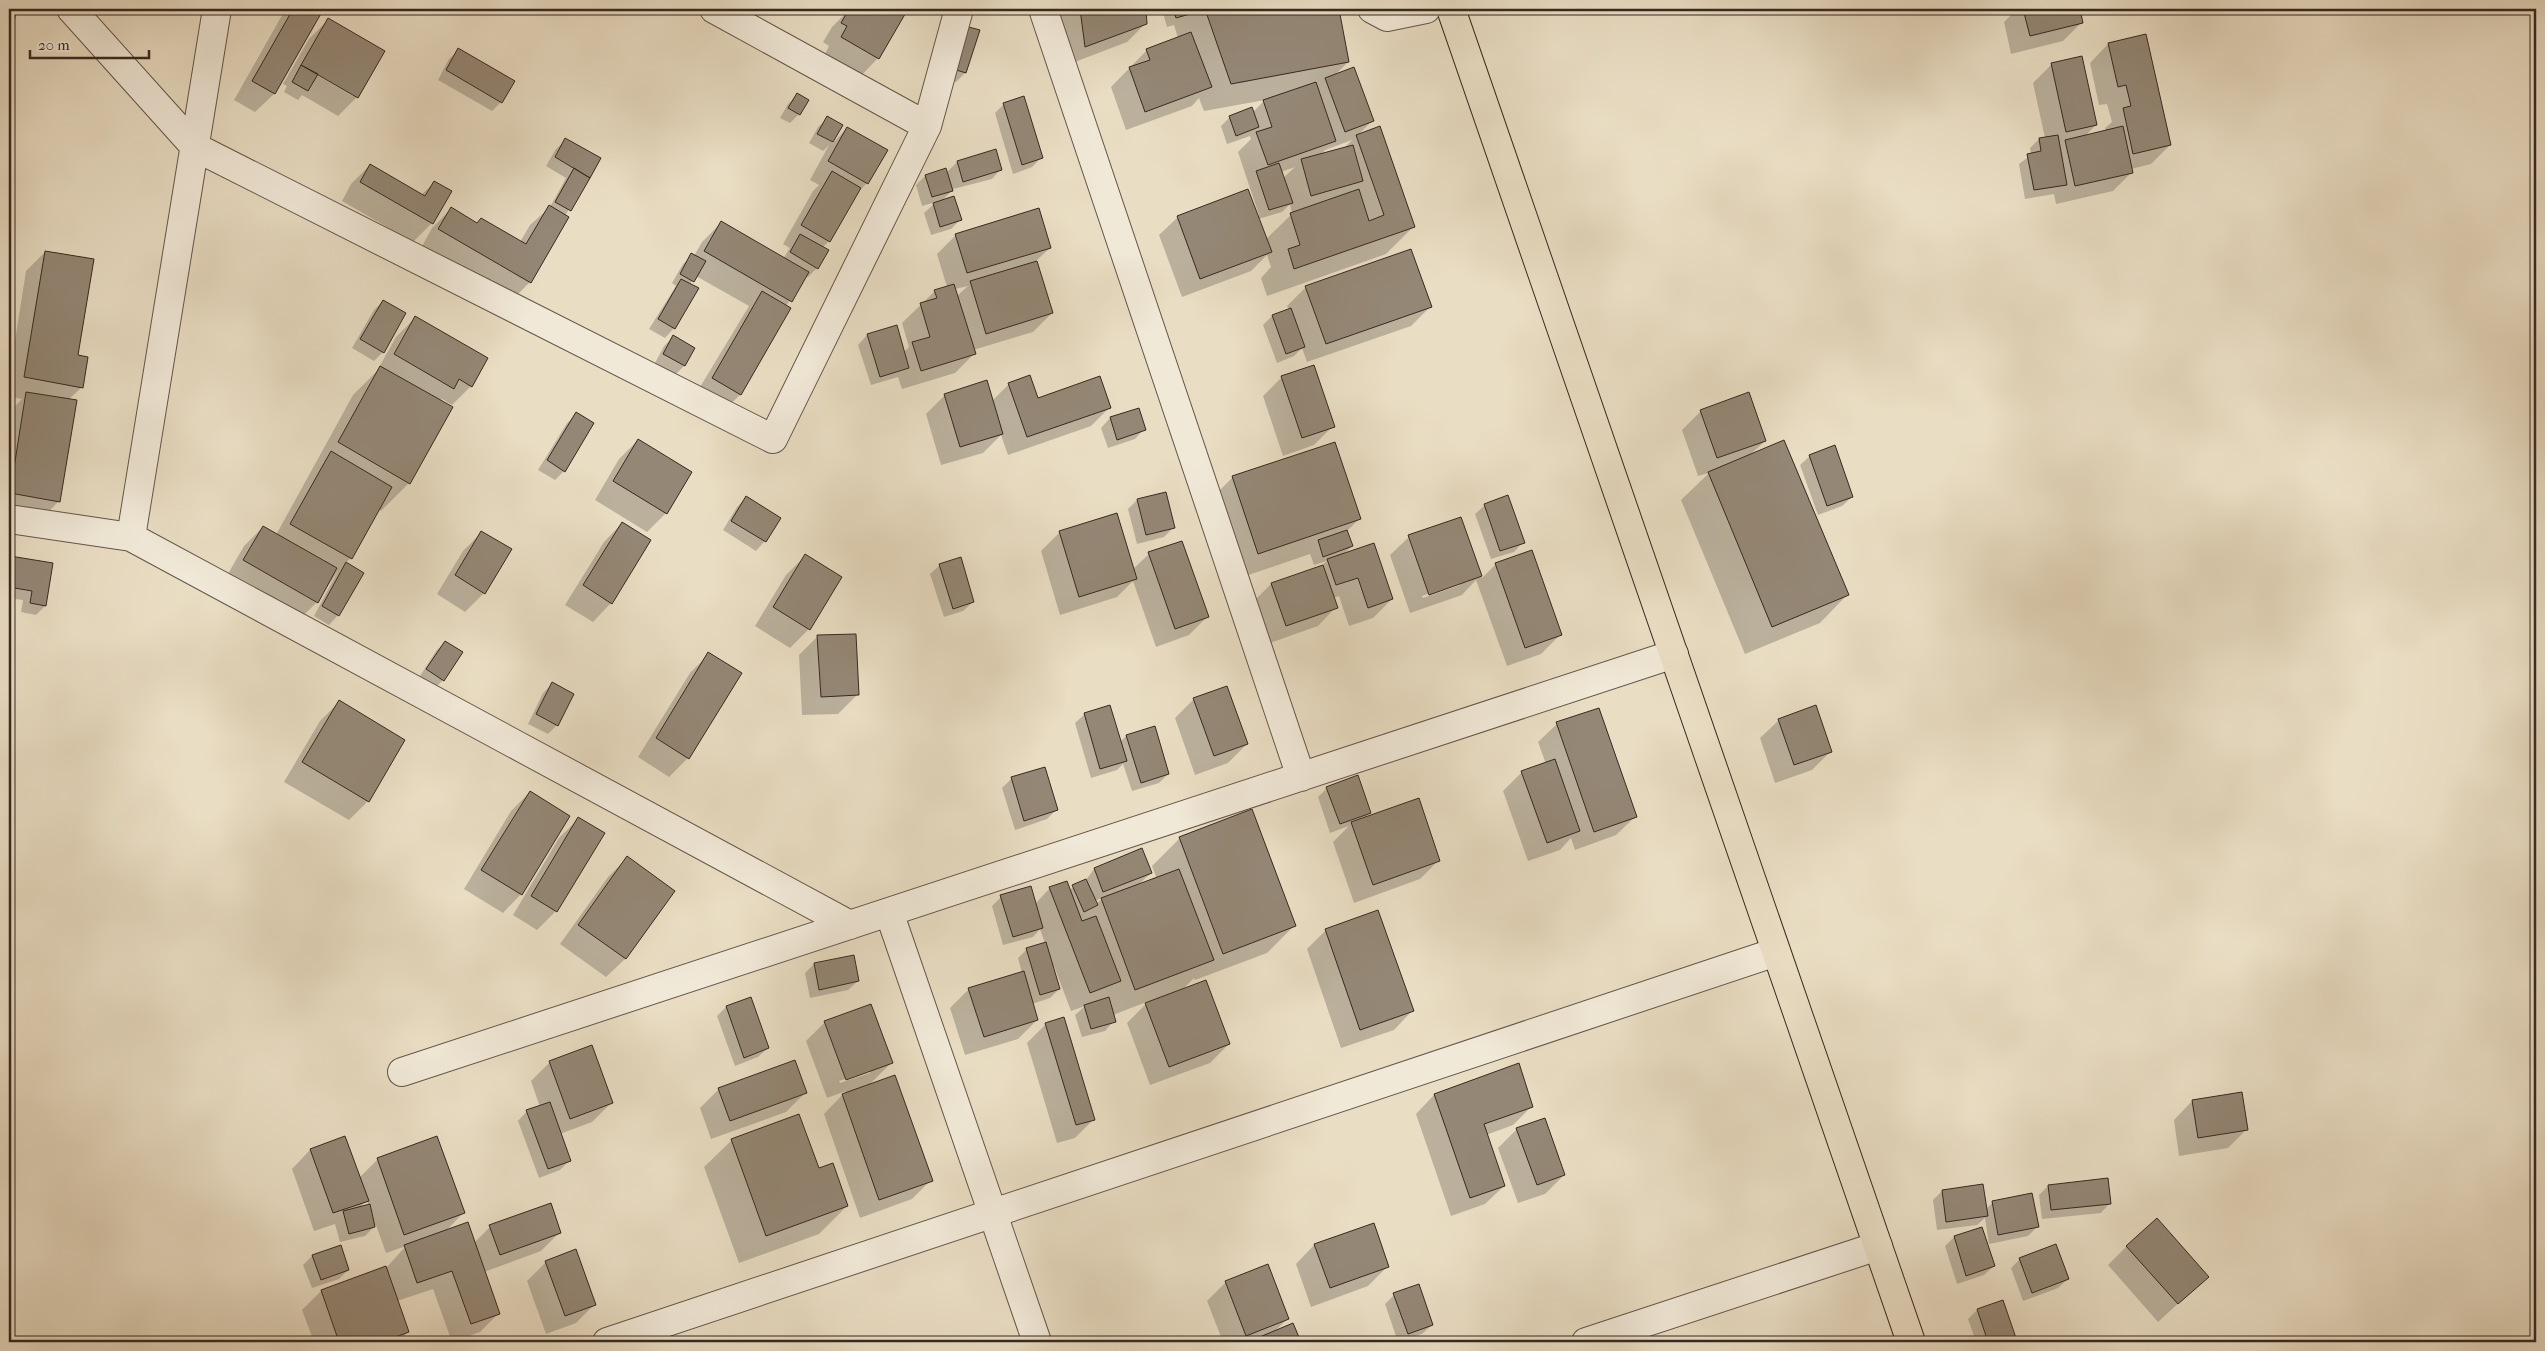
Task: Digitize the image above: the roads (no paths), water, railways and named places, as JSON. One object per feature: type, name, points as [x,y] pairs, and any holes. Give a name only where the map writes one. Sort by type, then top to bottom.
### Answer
[{"type":"main road","points":[[1452,9],[1911,1342]]},
{"type":"street","points":[[71,9],[195,147],[773,439],[927,126],[959,9]]},
{"type":"street","points":[[131,537],[218,9]]},
{"type":"street","points":[[714,9],[927,126]]},
{"type":"street","points":[[1042,9],[1301,777]]},
{"type":"street","points":[[1372,9],[1387,17],[1426,9]]},
{"type":"street","points":[[9,518],[131,537],[850,925]]},
{"type":"street","points":[[402,1072],[1674,654]]},
{"type":"street","points":[[889,912],[1037,1342]]},
{"type":"street","points":[[607,1342],[1776,952]]},
{"type":"street","points":[[1586,1342],[1878,1246]]}]
